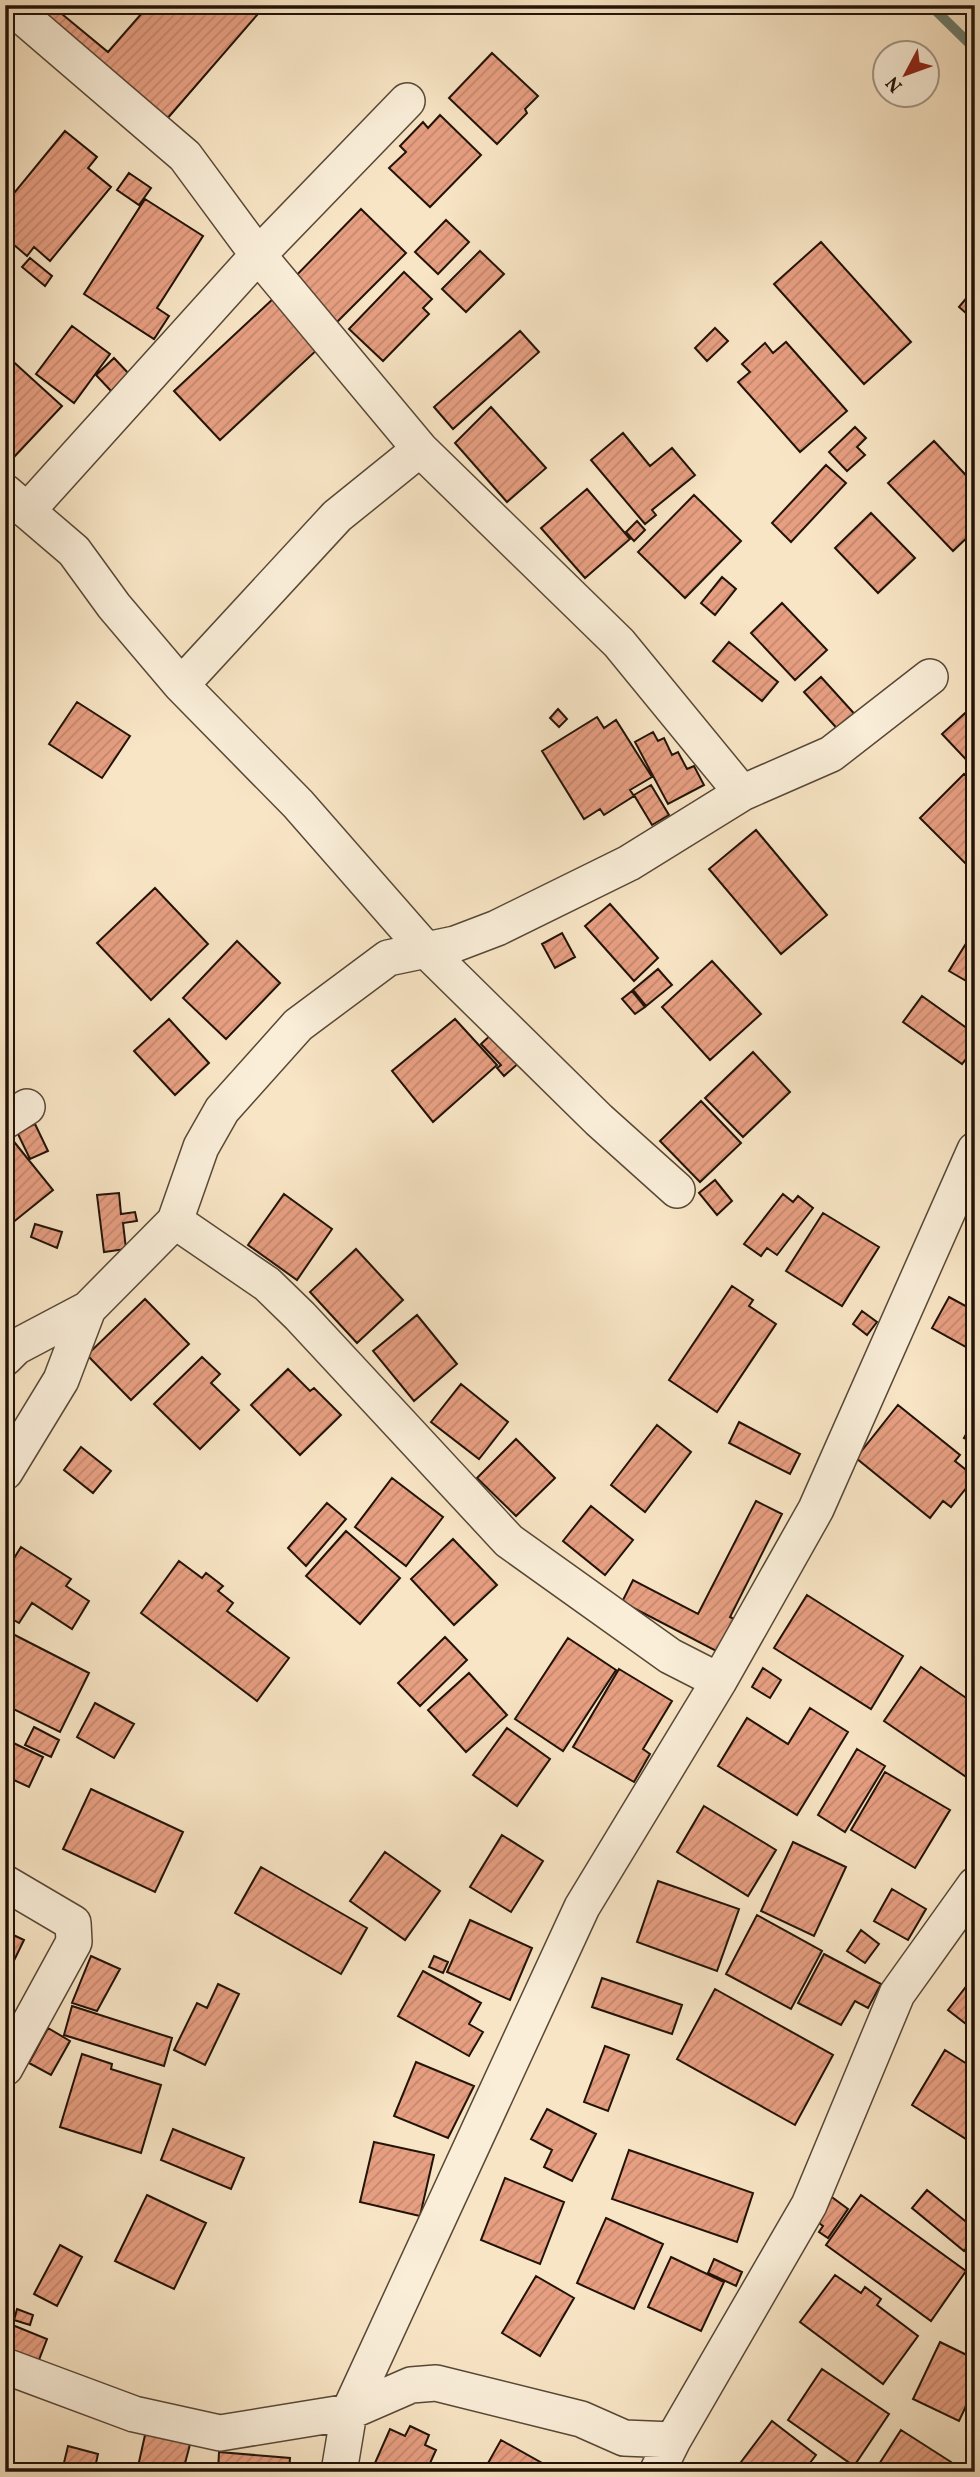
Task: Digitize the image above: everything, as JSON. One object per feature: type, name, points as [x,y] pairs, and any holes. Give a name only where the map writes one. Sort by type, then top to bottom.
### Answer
[{"type":"street","points":[[9,5],[186,156],[258,255],[419,449],[619,643],[742,793]]},
{"type":"street","points":[[407,101],[16,502],[74,551],[114,606],[181,685],[298,804],[425,950],[600,1120],[677,1190]]},
{"type":"street","points":[[181,685],[337,516],[419,449]]},
{"type":"street","points":[[5,1357],[16,1347],[88,1309],[176,1221],[201,1147],[222,1110],[298,1025],[388,958],[455,943],[498,928],[629,863],[742,793],[831,754],[930,677]]},
{"type":"street","points":[[339,2472],[349,2412],[582,1907],[719,1681],[816,1509],[975,1150]]},
{"type":"street","points":[[176,1221],[267,1284],[292,1308],[509,1541],[670,1656],[719,1681]]},
{"type":"street","points":[[5,1472],[61,1380],[88,1309]]},
{"type":"street","points":[[5,1883],[72,1923],[74,1942],[5,2068]]},
{"type":"street","points":[[657,2472],[809,2205],[897,1994],[975,1885]]},
{"type":"street","points":[[5,2366],[134,2414],[220,2432],[349,2412],[411,2385],[436,2383],[581,2419],[624,2438],[673,2440]]},
{"type":"building","points":[[51,5],[108,52],[149,5],[264,7],[160,127],[37,21]]},
{"type":"building","points":[[492,53],[538,96],[525,109],[527,113],[497,144],[449,98]]},
{"type":"building","points":[[440,115],[481,155],[430,207],[389,168],[406,152],[400,146],[423,122],[428,128]]},
{"type":"building","points":[[65,131],[97,157],[88,168],[111,187],[50,261],[34,247],[27,256],[7,239],[14,231],[5,224],[5,204]]},
{"type":"building","points":[[129,173],[151,188],[139,205],[117,190]]},
{"type":"building","points":[[145,199],[203,236],[157,308],[169,316],[154,339],[84,294]]},
{"type":"building","points":[[361,209],[406,253],[332,327],[288,284]]},
{"type":"building","points":[[446,220],[469,242],[438,274],[415,252]]},
{"type":"building","points":[[821,242],[911,342],[864,384],[774,284]]},
{"type":"building","points":[[480,251],[504,274],[466,312],[442,289]]},
{"type":"building","points":[[30,258],[52,276],[45,286],[22,267]]},
{"type":"building","points":[[404,272],[432,299],[423,308],[429,314],[383,361],[349,329]]},
{"type":"building","points":[[975,289],[975,321],[959,307]]},
{"type":"building","points":[[274,298],[320,347],[220,440],[174,391]]},
{"type":"building","points":[[72,326],[110,354],[74,403],[36,374]]},
{"type":"building","points":[[715,328],[728,341],[707,361],[695,348]]},
{"type":"building","points":[[520,331],[539,352],[453,429],[434,407]]},
{"type":"building","points":[[786,342],[847,411],[800,452],[738,382],[750,372],[742,364],[765,343],[773,353]]},
{"type":"building","points":[[7,356],[62,406],[14,457],[5,449]]},
{"type":"building","points":[[114,358],[130,375],[112,392],[96,375]]},
{"type":"building","points":[[491,407],[546,468],[507,502],[455,443]]},
{"type":"building","points":[[855,427],[866,438],[857,447],[865,455],[847,471],[829,452]]},
{"type":"building","points":[[623,433],[650,466],[672,448],[695,475],[652,510],[656,515],[645,524],[591,460]]},
{"type":"building","points":[[934,441],[975,485],[975,530],[953,551],[888,483]]},
{"type":"building","points":[[826,465],[846,483],[791,542],[772,523]]},
{"type":"building","points":[[587,489],[630,539],[585,578],[541,528]]},
{"type":"building","points":[[694,495],[741,541],[685,598],[638,552]]},
{"type":"building","points":[[871,513],[915,558],[878,593],[835,548]]},
{"type":"building","points":[[637,521],[645,530],[634,541],[626,532]]},
{"type":"building","points":[[722,577],[736,589],[715,615],[701,603]]},
{"type":"building","points":[[782,603],[827,650],[795,680],[751,633]]},
{"type":"building","points":[[729,642],[778,682],[762,701],[713,661]]},
{"type":"building","points":[[821,677],[860,720],[843,735],[804,692]]},
{"type":"building","points":[[77,702],[130,736],[102,778],[49,744]]},
{"type":"building","points":[[975,706],[975,769],[942,734]]},
{"type":"building","points":[[558,709],[567,719],[559,727],[550,718]]},
{"type":"building","points":[[597,717],[604,728],[616,720],[652,777],[630,790],[634,796],[604,815],[600,809],[584,819],[542,751]]},
{"type":"building","points":[[653,732],[658,741],[664,738],[672,755],[678,752],[687,769],[694,766],[704,785],[668,804],[635,742]]},
{"type":"building","points":[[964,774],[975,785],[973,871],[920,818]]},
{"type":"building","points":[[651,785],[669,815],[652,825],[634,795]]},
{"type":"building","points":[[756,830],[827,915],[781,954],[709,869]]},
{"type":"building","points":[[155,888],[208,944],[151,1000],[97,943]]},
{"type":"building","points":[[610,904],[658,958],[634,981],[585,926]]},
{"type":"building","points":[[975,929],[975,986],[949,971]]},
{"type":"building","points":[[562,933],[575,957],[555,968],[542,944]]},
{"type":"building","points":[[237,941],[280,983],[226,1039],[183,998]]},
{"type":"building","points":[[712,961],[761,1014],[710,1060],[662,1007]]},
{"type":"building","points":[[658,969],[672,985],[646,1006],[633,990]]},
{"type":"building","points":[[632,991],[645,1007],[635,1014],[622,999]]},
{"type":"building","points":[[922,996],[975,1034],[975,1047],[962,1064],[903,1022]]},
{"type":"building","points":[[169,1019],[209,1063],[175,1095],[134,1051]]},
{"type":"building","points":[[455,1019],[497,1065],[433,1122],[392,1071]]},
{"type":"building","points":[[494,1032],[521,1061],[504,1076],[497,1068],[501,1065],[481,1044]]},
{"type":"building","points":[[753,1052],[790,1092],[743,1137],[705,1098]]},
{"type":"building","points":[[701,1101],[741,1143],[700,1182],[660,1141]]},
{"type":"building","points":[[35,1124],[48,1151],[30,1159],[17,1132]]},
{"type":"building","points":[[15,1143],[53,1190],[6,1228],[5,1151]]},
{"type":"building","points":[[715,1180],[732,1201],[717,1215],[699,1193]]},
{"type":"building","points":[[119,1193],[121,1214],[135,1212],[137,1221],[123,1223],[126,1249],[104,1252],[97,1195]]},
{"type":"building","points":[[284,1194],[332,1229],[297,1280],[248,1245]]},
{"type":"building","points":[[783,1194],[793,1202],[798,1196],[813,1208],[777,1255],[767,1248],[761,1256],[744,1244]]},
{"type":"building","points":[[823,1213],[879,1247],[842,1306],[786,1271]]},
{"type":"building","points":[[35,1224],[62,1232],[57,1248],[31,1237]]},
{"type":"building","points":[[356,1249],[403,1300],[357,1343],[310,1292]]},
{"type":"building","points":[[732,1286],[753,1300],[749,1306],[776,1324],[717,1412],[669,1380]]},
{"type":"building","points":[[949,1297],[975,1311],[975,1352],[932,1328]]},
{"type":"building","points":[[145,1299],[189,1344],[131,1400],[87,1355]]},
{"type":"building","points":[[862,1311],[877,1322],[867,1335],[853,1324]]},
{"type":"building","points":[[417,1315],[457,1364],[414,1401],[373,1351]]},
{"type":"building","points":[[202,1357],[220,1374],[211,1383],[239,1410],[200,1449],[154,1404]]},
{"type":"building","points":[[288,1369],[310,1391],[314,1388],[341,1415],[300,1455],[251,1405]]},
{"type":"building","points":[[461,1384],[508,1422],[479,1459],[431,1422]]},
{"type":"building","points":[[898,1405],[960,1455],[955,1461],[975,1477],[951,1507],[943,1501],[930,1518],[856,1458]]},
{"type":"building","points":[[975,1418],[975,1443],[964,1438]]},
{"type":"building","points":[[739,1422],[800,1454],[790,1474],[729,1443]]},
{"type":"building","points":[[657,1425],[691,1452],[645,1512],[611,1485]]},
{"type":"building","points":[[516,1439],[555,1478],[516,1516],[477,1478]]},
{"type":"building","points":[[81,1447],[111,1471],[93,1493],[64,1470]]},
{"type":"building","points":[[392,1478],[443,1517],[406,1566],[355,1527]]},
{"type":"building","points":[[756,1501],[782,1514],[730,1617],[736,1620],[720,1653],[622,1602],[633,1580],[698,1614]]},
{"type":"building","points":[[327,1503],[346,1519],[306,1566],[288,1548]]},
{"type":"building","points":[[591,1506],[633,1540],[605,1575],[563,1541]]},
{"type":"building","points":[[346,1531],[400,1578],[360,1624],[306,1576]]},
{"type":"building","points":[[453,1539],[497,1585],[454,1625],[411,1579]]},
{"type":"building","points":[[975,1540],[975,1556],[967,1550]]},
{"type":"building","points":[[21,1547],[71,1579],[66,1586],[89,1601],[72,1629],[32,1603],[19,1623],[5,1615],[5,1573]]},
{"type":"building","points":[[179,1561],[202,1578],[206,1573],[223,1586],[218,1591],[233,1603],[227,1611],[289,1658],[257,1701],[141,1613]]},
{"type":"building","points":[[807,1595],[903,1656],[871,1709],[774,1648]]},
{"type":"building","points":[[5,1630],[89,1673],[60,1732],[5,1705]]},
{"type":"building","points":[[445,1637],[467,1660],[420,1706],[398,1683]]},
{"type":"building","points":[[568,1638],[616,1670],[563,1751],[515,1719]]},
{"type":"building","points":[[921,1667],[975,1704],[975,1783],[884,1721]]},
{"type":"building","points":[[763,1668],[781,1680],[770,1698],[752,1687]]},
{"type":"building","points":[[619,1669],[672,1701],[643,1749],[650,1754],[634,1782],[573,1747]]},
{"type":"building","points":[[469,1673],[507,1715],[466,1752],[428,1710]]},
{"type":"building","points":[[95,1703],[134,1724],[114,1758],[77,1737]]},
{"type":"building","points":[[810,1708],[848,1732],[797,1815],[718,1766],[747,1718],[788,1744]]},
{"type":"building","points":[[34,1727],[59,1740],[51,1757],[25,1745]]},
{"type":"building","points":[[507,1728],[550,1759],[517,1806],[473,1775]]},
{"type":"building","points":[[5,1739],[43,1757],[29,1787],[5,1776]]},
{"type":"building","points":[[857,1749],[885,1766],[845,1832],[818,1815]]},
{"type":"building","points":[[885,1772],[950,1810],[915,1868],[851,1830]]},
{"type":"building","points":[[91,1789],[183,1832],[155,1892],[63,1849]]},
{"type":"building","points":[[704,1806],[776,1850],[748,1896],[677,1852]]},
{"type":"building","points":[[502,1835],[543,1861],[511,1912],[470,1887]]},
{"type":"building","points":[[793,1842],[846,1867],[814,1936],[761,1911]]},
{"type":"building","points":[[385,1852],[440,1891],[405,1940],[350,1901]]},
{"type":"building","points":[[261,1867],[367,1928],[341,1974],[235,1913]]},
{"type":"building","points":[[658,1881],[739,1909],[717,1971],[637,1942]]},
{"type":"building","points":[[892,1889],[926,1909],[908,1940],[874,1921]]},
{"type":"building","points":[[757,1915],[822,1951],[791,2009],[726,1974]]},
{"type":"building","points":[[470,1920],[532,1948],[510,2000],[447,1972]]},
{"type":"building","points":[[861,1930],[879,1944],[865,1963],[847,1951]]},
{"type":"building","points":[[5,1931],[24,1940],[5,1979]]},
{"type":"building","points":[[824,1954],[881,1984],[868,2008],[855,2001],[841,2025],[798,2003]]},
{"type":"building","points":[[91,1956],[120,1969],[97,2011],[72,2003]]},
{"type":"building","points":[[434,1956],[448,1962],[443,1973],[429,1967]]},
{"type":"building","points":[[423,1971],[481,2003],[469,2024],[483,2032],[469,2056],[398,2016]]},
{"type":"building","points":[[975,1975],[975,2031],[948,2010]]},
{"type":"building","points":[[602,1978],[682,2005],[672,2034],[592,2007]]},
{"type":"building","points":[[218,1984],[239,1994],[205,2065],[174,2050],[197,2003],[207,2008]]},
{"type":"building","points":[[715,1989],[833,2055],[795,2125],[677,2059]]},
{"type":"building","points":[[72,2006],[172,2038],[164,2066],[64,2035]]},
{"type":"building","points":[[48,2028],[70,2041],[51,2075],[29,2063]]},
{"type":"building","points":[[605,2046],[629,2055],[608,2111],[584,2102]]},
{"type":"building","points":[[945,2050],[975,2069],[974,2139],[968,2135],[966,2139],[912,2105]]},
{"type":"building","points":[[82,2054],[112,2064],[111,2069],[161,2085],[141,2153],[60,2127]]},
{"type":"building","points":[[416,2062],[474,2086],[448,2138],[394,2116]]},
{"type":"building","points":[[547,2109],[596,2134],[572,2181],[544,2167],[552,2150],[531,2139]]},
{"type":"building","points":[[173,2129],[244,2158],[231,2189],[161,2160]]},
{"type":"building","points":[[374,2142],[434,2155],[420,2216],[360,2202]]},
{"type":"building","points":[[629,2150],[753,2193],[737,2242],[612,2199]]},
{"type":"building","points":[[505,2178],[564,2202],[540,2264],[481,2240]]},
{"type":"building","points":[[927,2190],[975,2229],[975,2237],[964,2251],[912,2208]]},
{"type":"building","points":[[147,2195],[206,2223],[174,2289],[115,2261]]},
{"type":"building","points":[[829,2195],[848,2209],[828,2238],[819,2232],[823,2226],[812,2218]]},
{"type":"building","points":[[861,2195],[966,2271],[931,2321],[826,2245]]},
{"type":"building","points":[[606,2218],[663,2244],[634,2309],[577,2283]]},
{"type":"building","points":[[60,2245],[82,2257],[57,2306],[34,2294]]},
{"type":"building","points":[[671,2257],[724,2282],[701,2331],[648,2307]]},
{"type":"building","points":[[714,2259],[742,2272],[736,2286],[708,2273]]},
{"type":"building","points":[[835,2275],[861,2293],[865,2287],[881,2299],[877,2305],[918,2336],[883,2384],[800,2322]]},
{"type":"building","points":[[536,2276],[574,2298],[540,2356],[502,2333]]},
{"type":"building","points":[[17,2309],[33,2315],[30,2325],[14,2320]]},
{"type":"building","points":[[5,2322],[47,2339],[37,2365],[5,2352]]},
{"type":"building","points":[[940,2342],[975,2359],[975,2387],[959,2421],[913,2399]]},
{"type":"building","points":[[822,2369],[889,2414],[854,2466],[788,2420]]},
{"type":"building","points":[[772,2421],[816,2455],[803,2472],[745,2472],[738,2466]]},
{"type":"building","points":[[147,2426],[192,2437],[184,2467],[176,2465],[175,2472],[137,2471]]},
{"type":"building","points":[[410,2426],[429,2435],[425,2445],[436,2450],[426,2472],[371,2472],[390,2429],[405,2436]]},
{"type":"building","points":[[901,2430],[951,2462],[945,2472],[874,2472]]},
{"type":"building","points":[[501,2440],[558,2472],[483,2472]]},
{"type":"building","points":[[68,2446],[98,2454],[94,2472],[63,2467]]},
{"type":"building","points":[[219,2452],[290,2458],[289,2472],[218,2472]]},
{"type":"waterway","points":[[930,5],[975,49]]}]
